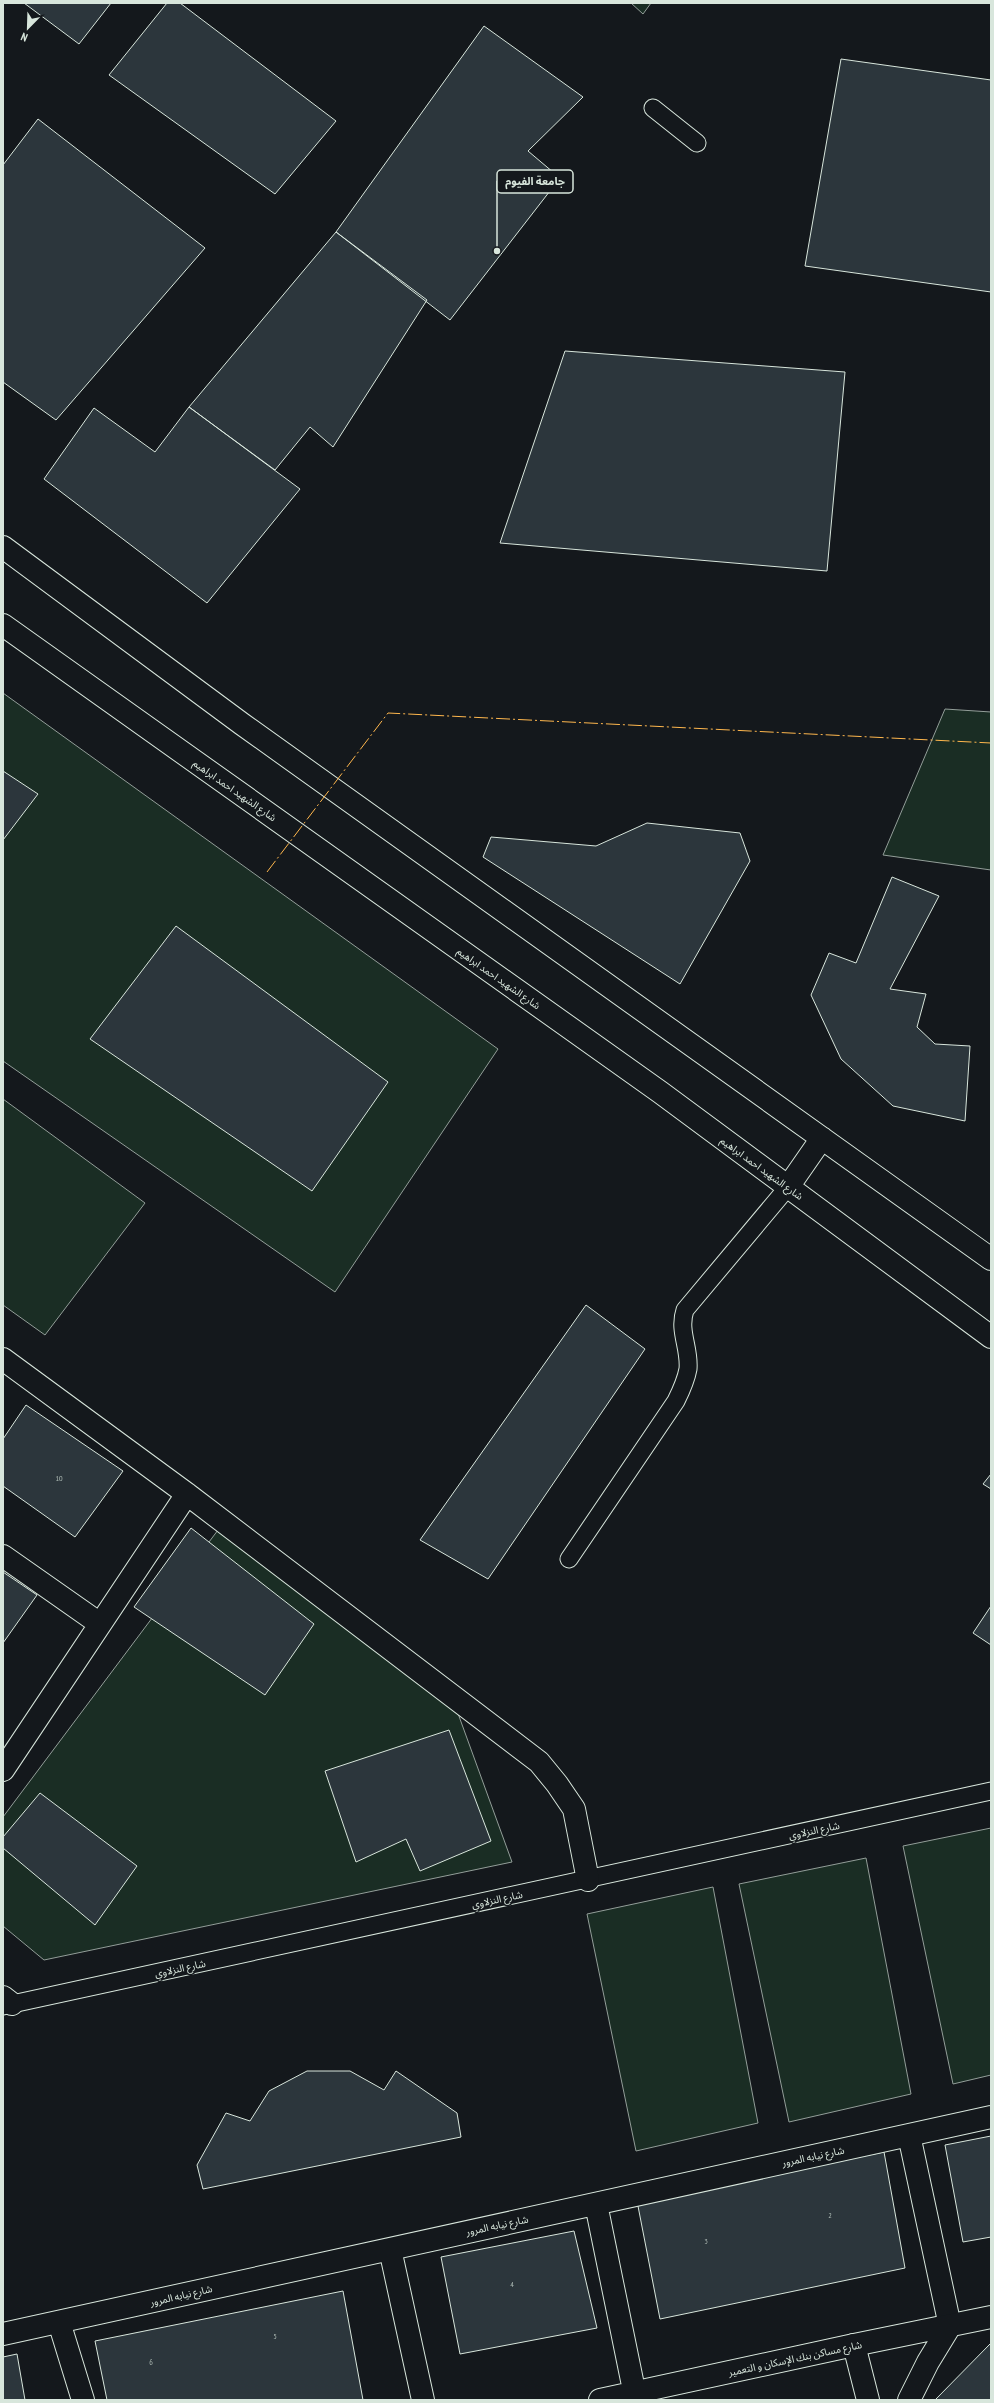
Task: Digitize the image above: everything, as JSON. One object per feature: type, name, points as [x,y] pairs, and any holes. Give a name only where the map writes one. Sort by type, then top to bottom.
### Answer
[{"type":"street","points":[[3,547],[242,724],[991,1259]]},
{"type":"street","name":"شارع الشهيد احمد ابراهيم","points":[[5,632],[653,1088],[991,1337]]},
{"type":"street","points":[[788,1187],[822,1138]]},
{"type":"street","points":[[3,1359],[187,1494],[539,1762],[557,1784],[574,1809],[588,1880]]},
{"type":"street","points":[[3,1770],[187,1494]]},
{"type":"street","points":[[3,1556],[100,1624]]},
{"type":"street","name":"شارع نيابه المرور","points":[[3,2334],[991,2117]]},
{"type":"street","points":[[909,2135],[950,2326],[928,2362],[909,2400]]},
{"type":"street","points":[[596,2204],[635,2396]]},
{"type":"street","points":[[390,2248],[423,2400]]},
{"type":"street","name":"شارع مساكن بنك الإسكان و التعمير","points":[[600,2400],[635,2396],[854,2345],[991,2317]]},
{"type":"street","points":[[59,2322],[83,2400]]},
{"type":"street","points":[[854,2345],[868,2400]]},
{"type":"lane","points":[[653,108],[697,143]]},
{"type":"lane","points":[[569,1559],[676,1401],[683,1388],[688,1368],[681,1321],[685,1310],[788,1187]]},
{"type":"lane","name":"شارع النزلاوي","points":[[6,2002],[588,1880],[991,1792]]},
{"type":"green space","points":[[631,3],[651,3],[643,14]]},
{"type":"green space","points":[[3,693],[498,1049],[335,1292],[3,1061]]},
{"type":"green space","points":[[945,709],[991,712],[991,870],[883,855]]},
{"type":"green space","points":[[3,1099],[145,1203],[45,1335],[3,1305]]},
{"type":"green space","points":[[221,1526],[456,1708],[512,1862],[44,1960],[3,1926],[3,1817]]},
{"type":"green space","points":[[991,1828],[991,2075],[953,2084],[903,1846]]},
{"type":"green space","points":[[866,1858],[911,2094],[789,2122],[739,1884]]},
{"type":"green space","points":[[713,1887],[758,2123],[636,2151],[587,1914]]},
{"type":"building","points":[[24,3],[111,3],[79,44]]},
{"type":"building","points":[[167,3],[180,3],[336,121],[275,194],[109,75]]},
{"type":"building","points":[[484,26],[583,97],[528,151],[560,178],[450,320],[336,232]]},
{"type":"building","points":[[841,59],[991,80],[991,292],[805,266]]},
{"type":"building","points":[[38,119],[205,248],[56,420],[3,382],[3,165]]},
{"type":"building","points":[[336,232],[427,300],[333,447],[310,427],[275,470],[189,407]]},
{"type":"building","points":[[565,351],[845,372],[827,571],[500,543]]},
{"type":"building","points":[[189,407],[300,489],[207,603],[44,479],[94,408],[155,452]]},
{"type":"building","points":[[3,771],[38,794],[3,840]]},
{"type":"building","points":[[647,823],[740,833],[750,861],[680,984],[483,857],[491,837],[596,846]]},
{"type":"building","points":[[892,877],[939,896],[890,989],[926,994],[917,1027],[935,1044],[970,1046],[965,1121],[893,1106],[841,1059],[811,995],[829,953],[856,963]]},
{"type":"building","points":[[176,926],[388,1082],[312,1191],[90,1039]]},
{"type":"building","points":[[586,1305],[645,1349],[488,1579],[420,1540]]},
{"type":"building","points":[[26,1405],[123,1471],[75,1537],[3,1486],[3,1439]]},
{"type":"building","points":[[991,1474],[991,1489],[983,1484]]},
{"type":"building","points":[[191,1528],[314,1624],[265,1695],[134,1607]]},
{"type":"building","points":[[3,1572],[37,1595],[3,1643]]},
{"type":"building","points":[[991,1606],[991,1645],[973,1633]]},
{"type":"building","points":[[449,1730],[491,1841],[420,1871],[406,1839],[356,1862],[325,1771]]},
{"type":"building","points":[[40,1793],[137,1866],[95,1925],[3,1848],[3,1837]]},
{"type":"building","points":[[307,2071],[350,2071],[384,2090],[396,2071],[457,2113],[461,2137],[203,2189],[197,2165],[226,2113],[250,2121],[269,2091]]},
{"type":"building","points":[[991,2136],[991,2237],[963,2242],[945,2145]]},
{"type":"building","points":[[884,2152],[905,2268],[660,2319],[637,2201]]},
{"type":"building","points":[[574,2231],[597,2328],[460,2354],[441,2257]]},
{"type":"building","points":[[343,2291],[363,2400],[107,2400],[95,2341]]},
{"type":"building","points":[[991,2343],[991,2400],[935,2400]]},
{"type":"building","points":[[17,2354],[25,2400],[3,2400],[3,2357]]},
{"type":"power","points":[[267,872],[388,713],[991,743]]},
{"type":"place","name":"جامعة الفيوم","points":[[497,251]]}]
